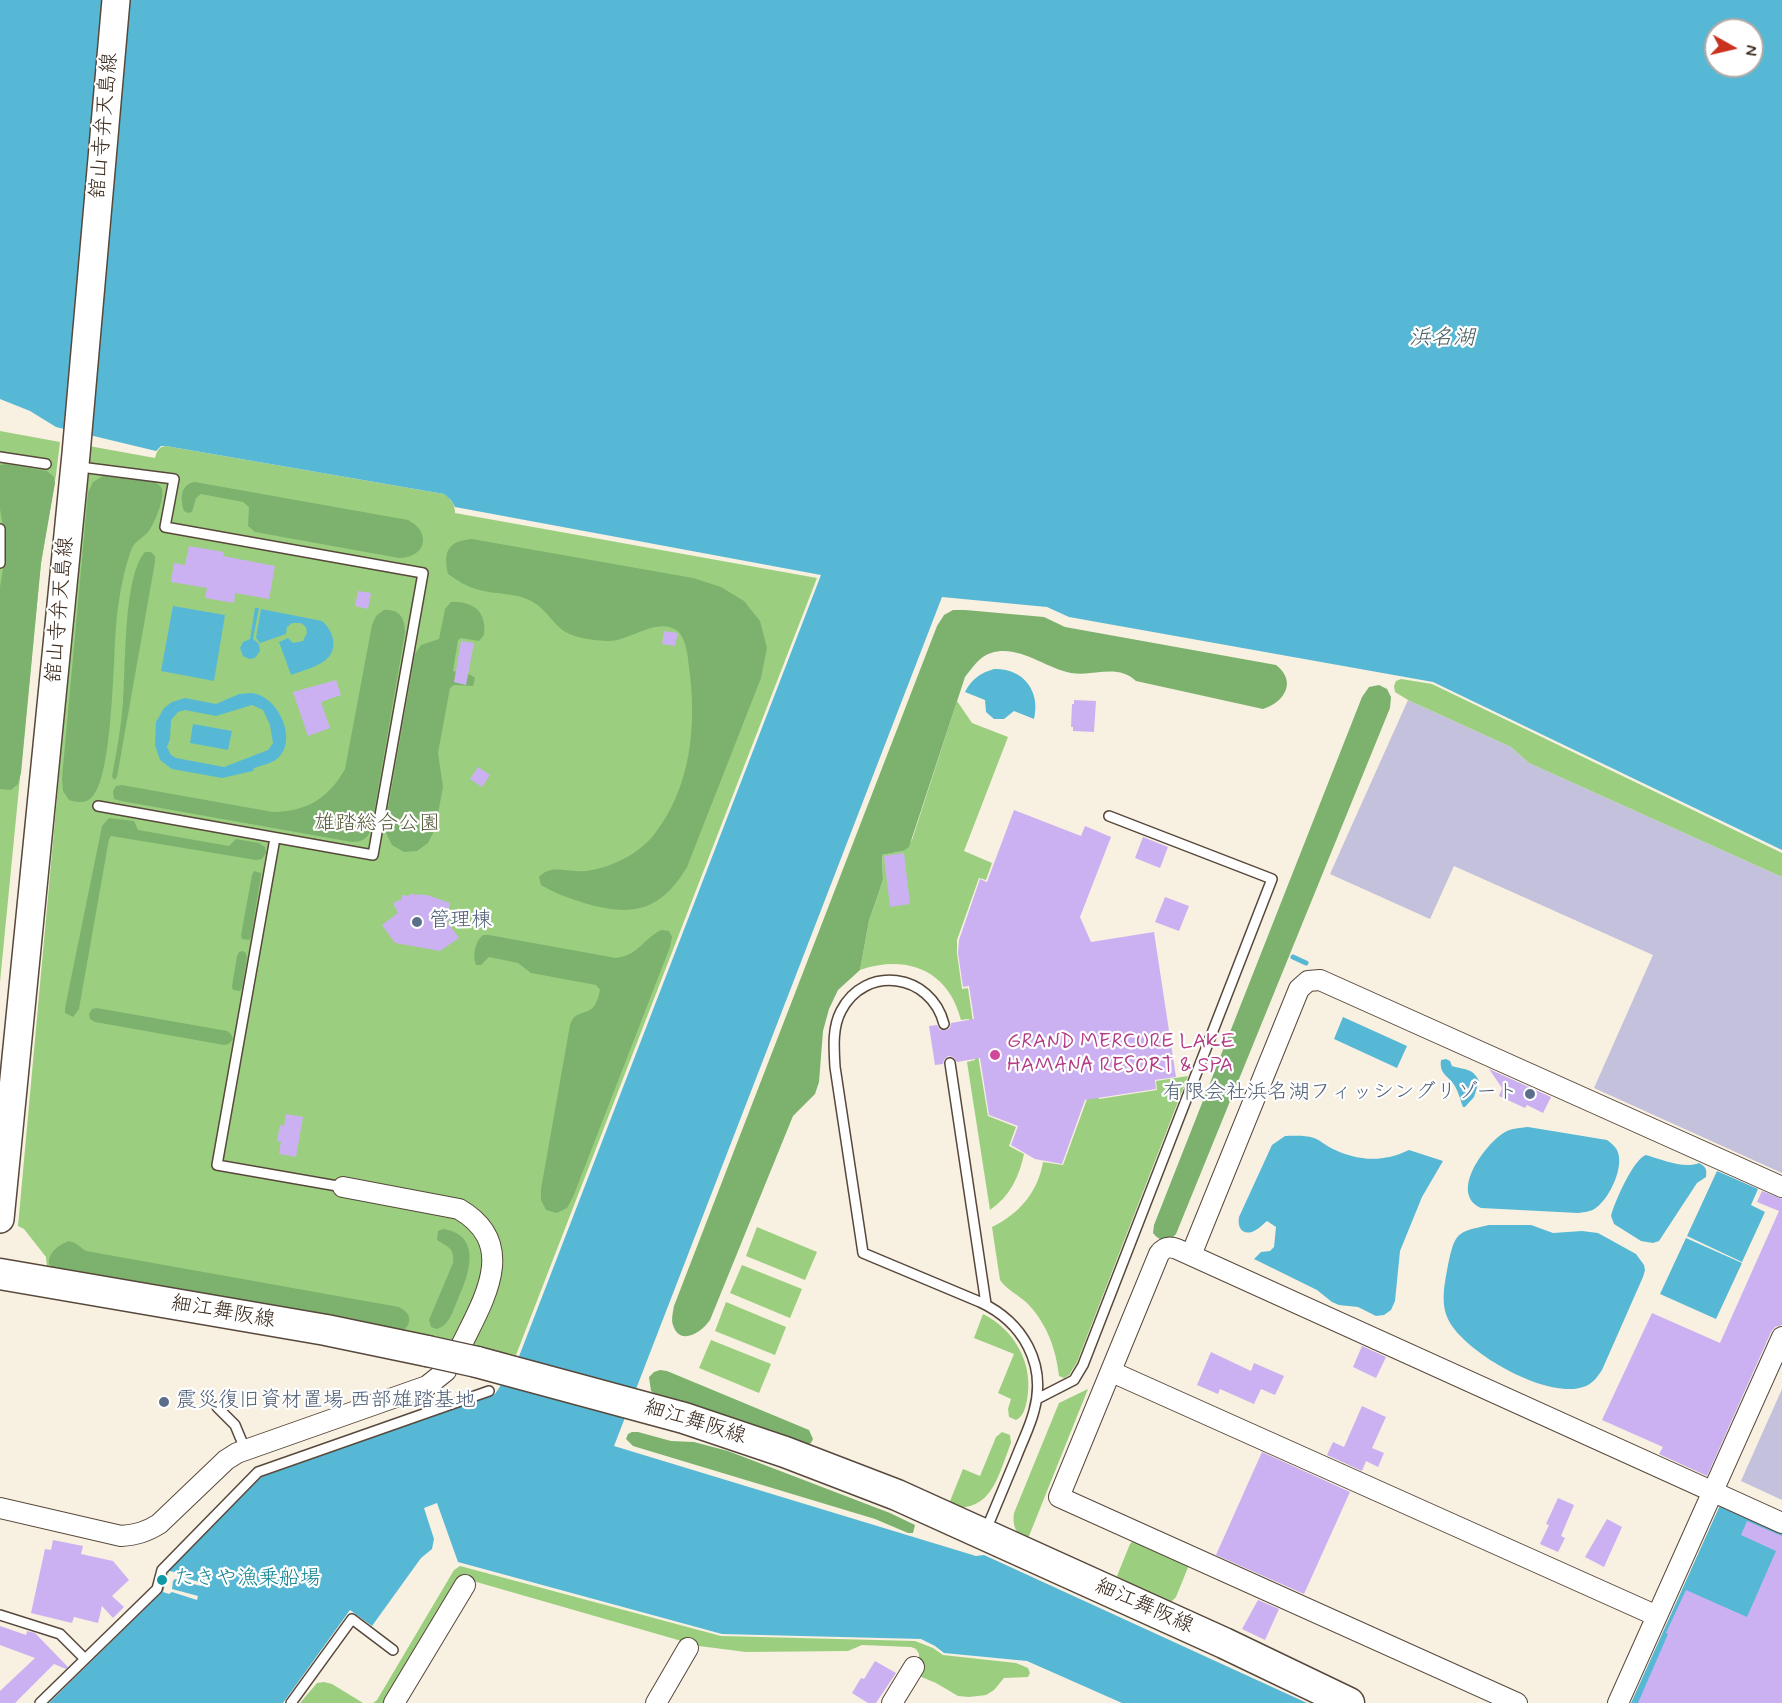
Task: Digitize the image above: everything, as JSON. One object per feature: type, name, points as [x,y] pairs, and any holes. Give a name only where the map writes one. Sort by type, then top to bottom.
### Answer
[{"type":"main road","name":"舘山寺弁天島線","points":[[0,1219],[82,461],[116,0]]},
{"type":"main road","points":[[0,1118],[22,1014]]},
{"type":"main road","name":"細江舞阪線","points":[[0,1274],[326,1330],[436,1361],[482,1366],[642,1406],[785,1452],[897,1495],[1224,1643],[1349,1703]]},
{"type":"street","points":[[1191,1255],[1299,988],[1308,981],[1320,980],[1782,1187]]},
{"type":"street","points":[[344,1187],[459,1209],[480,1224],[490,1242],[494,1265],[488,1286],[482,1366]]},
{"type":"street","points":[[1517,1703],[1059,1497],[1163,1249],[1170,1247],[1191,1255],[1782,1523]]},
{"type":"street","points":[[1618,1703],[1782,1337]]},
{"type":"street","points":[[0,1508],[121,1536],[136,1535],[159,1524],[226,1460],[245,1449],[427,1386],[436,1361]]},
{"type":"street","points":[[1112,1372],[1657,1616]]},
{"type":"street","points":[[394,1703],[465,1585]]},
{"type":"street","points":[[656,1703],[688,1648]]},
{"type":"street","points":[[892,1703],[914,1666]]},
{"type":"lane","points":[[0,457],[46,464]]},
{"type":"lane","points":[[82,461],[174,479],[165,527],[423,573],[373,855],[98,806]]},
{"type":"lane","points":[[0,529],[0,563]]},
{"type":"lane","points":[[1037,1399],[1074,1380],[1083,1365],[1272,879],[1108,816]]},
{"type":"lane","points":[[275,837],[217,1165],[344,1187]]},
{"type":"lane","points":[[944,1024],[936,1003],[916,987],[892,980],[866,986],[851,997],[840,1013],[835,1038],[835,1067],[863,1253],[986,1304],[1010,1320],[1028,1343],[1037,1370],[1037,1399],[1034,1413],[984,1535]]},
{"type":"lane","points":[[950,1063],[986,1304]]},
{"type":"lane","points":[[40,1703],[156,1589],[162,1570],[258,1472],[482,1366]]},
{"type":"lane","points":[[217,1407],[235,1425],[245,1449]]},
{"type":"lane","points":[[0,1614],[60,1634],[85,1659]]},
{"type":"lane","points":[[291,1703],[352,1620],[393,1650]]},
{"type":"shaded area","points":[[1408,700],[1511,747],[1529,763],[1782,877],[1782,1173],[1594,1088],[1653,955],[1454,866],[1430,919],[1330,874]]},
{"type":"shaded area","points":[[1782,1389],[1782,1500],[1741,1481]]},
{"type":"green space","points":[[0,431],[60,442],[41,563],[0,982]]},
{"type":"green space","name":"雄踏総合公園","points":[[89,446],[155,458],[158,450],[166,446],[444,494],[452,502],[455,513],[817,578],[516,1355],[47,1268],[46,1257],[24,1229],[18,1226]]},
{"type":"green space","points":[[0,465],[47,471],[54,477],[55,483],[41,563],[21,773],[18,784],[11,790],[0,789],[0,587],[5,557],[5,539],[0,509]]},
{"type":"green space","points":[[103,476],[152,481],[160,486],[163,493],[150,529],[132,548],[123,581],[117,615],[108,740],[99,786],[91,798],[77,802],[69,800],[63,791],[62,778],[88,493],[93,482]]},
{"type":"green space","points":[[195,482],[408,520],[421,531],[423,544],[415,554],[399,558],[255,532],[248,526],[249,507],[243,502],[201,494],[196,498],[192,512],[184,511],[182,493],[186,486]]},
{"type":"green space","points":[[472,539],[693,578],[721,587],[744,601],[760,621],[767,648],[761,678],[687,867],[677,882],[655,902],[631,910],[601,907],[551,890],[541,885],[539,877],[549,870],[586,871],[623,860],[647,843],[666,817],[683,777],[691,734],[691,689],[687,652],[682,637],[676,630],[668,627],[650,628],[614,641],[588,639],[569,634],[533,602],[472,588],[448,574],[446,559],[449,549],[457,542]]},
{"type":"green space","points":[[145,552],[151,552],[155,556],[155,562],[117,777],[114,780],[112,776],[123,702],[129,601],[138,564]]},
{"type":"green space","points":[[451,602],[466,603],[477,609],[483,620],[484,635],[479,641],[461,638],[458,640],[453,671],[475,678],[473,686],[454,685],[450,688],[438,753],[443,787],[435,829],[428,843],[417,851],[404,852],[392,845],[386,833],[386,820],[415,654],[421,645],[439,639],[445,609]]},
{"type":"green space","points":[[384,610],[398,613],[403,619],[405,633],[371,830],[364,839],[352,842],[114,799],[113,791],[116,786],[122,785],[273,812],[306,806],[324,795],[332,788],[345,769],[372,625],[376,616]]},
{"type":"green space","points":[[953,610],[1044,617],[1065,627],[1276,665],[1286,678],[1286,690],[1271,706],[1263,709],[1136,681],[1121,673],[1071,673],[1011,652],[991,653],[976,663],[965,677],[909,847],[903,851],[882,855],[883,880],[869,921],[860,970],[838,990],[829,1009],[823,1031],[819,1082],[815,1094],[793,1116],[710,1320],[697,1333],[681,1335],[676,1332],[672,1323],[674,1306],[937,626],[944,615]]},
{"type":"green space","points":[[1401,679],[1432,684],[1782,853],[1782,877],[1529,763],[1511,747],[1395,692],[1396,681]]},
{"type":"green space","points":[[1379,685],[1387,689],[1391,697],[1390,708],[1176,1234],[1170,1239],[1162,1240],[1153,1233],[1154,1225],[1362,697],[1369,687]]},
{"type":"green space","points":[[957,701],[972,723],[1008,737],[964,851],[992,863],[986,880],[979,878],[957,940],[962,989],[968,988],[974,1029],[970,1030],[969,1019],[961,1020],[955,1003],[946,989],[936,978],[923,970],[894,964],[860,970],[869,921],[883,880],[882,855],[903,851],[912,840]]},
{"type":"green space","points":[[109,818],[134,821],[138,830],[229,846],[236,839],[259,843],[265,847],[266,853],[262,859],[256,860],[111,836],[79,1009],[73,1017],[65,1013],[65,1008],[102,826]]},
{"type":"green space","points":[[254,871],[261,873],[261,876],[249,940],[242,939],[241,935]]},
{"type":"green space","points":[[661,930],[669,931],[672,937],[670,947],[573,1197],[567,1208],[557,1213],[546,1210],[541,1200],[541,1189],[570,1025],[577,1015],[594,1006],[600,990],[596,985],[531,973],[518,963],[489,957],[481,965],[476,965],[474,957],[476,945],[483,935],[489,935],[616,958],[630,954]]},
{"type":"green space","points":[[243,951],[247,957],[242,988],[240,991],[233,990],[237,956]]},
{"type":"green space","points":[[92,1009],[227,1031],[233,1039],[229,1044],[224,1045],[95,1022],[90,1019],[89,1014]]},
{"type":"green space","points":[[977,1049],[988,1116],[1016,1127],[1009,1146],[1024,1154],[1012,1186],[1003,1199],[990,1210],[967,1062],[975,1060],[974,1050]]},
{"type":"green space","points":[[1188,1076],[1077,1362],[1069,1375],[1064,1378],[1059,1376],[1053,1346],[1039,1318],[1026,1302],[1000,1280],[992,1227],[1011,1216],[1026,1201],[1037,1183],[1043,1162],[1063,1165],[1095,1077],[1099,1099],[1157,1090],[1156,1081]]},
{"type":"green space","points":[[757,1227],[817,1252],[805,1280],[746,1256]]},
{"type":"green space","points":[[443,1229],[456,1233],[464,1239],[470,1257],[466,1279],[453,1312],[448,1321],[437,1329],[431,1327],[429,1320],[453,1263],[451,1251],[437,1240],[438,1231]]},
{"type":"green space","points":[[69,1241],[86,1251],[399,1307],[406,1312],[409,1321],[403,1331],[54,1269],[49,1264],[50,1256],[58,1247]]},
{"type":"green space","points":[[742,1265],[802,1289],[790,1318],[730,1293]]},
{"type":"green space","points":[[726,1302],[786,1327],[775,1355],[715,1331]]},
{"type":"green space","points":[[983,1314],[1004,1329],[1013,1339],[1025,1361],[1028,1374],[1027,1400],[1025,1409],[1016,1420],[1009,1417],[1008,1409],[1011,1399],[998,1393],[1014,1354],[974,1338]]},
{"type":"green space","points":[[711,1340],[771,1364],[759,1393],[699,1368]]},
{"type":"green space","points":[[660,1370],[809,1430],[813,1439],[807,1445],[659,1397],[651,1391],[649,1377]]},
{"type":"green space","points":[[1088,1389],[1027,1541],[1016,1529],[1014,1513],[1059,1403]]},
{"type":"green space","points":[[632,1432],[671,1441],[694,1442],[728,1451],[890,1513],[915,1525],[913,1533],[875,1519],[633,1446],[626,1439]]},
{"type":"green space","points":[[1002,1432],[1010,1435],[1011,1443],[991,1490],[975,1504],[963,1507],[948,1506],[963,1469],[980,1476],[996,1437]]},
{"type":"green space","points":[[1134,1540],[1189,1565],[1176,1597],[1172,1601],[1166,1601],[1117,1576],[1130,1544]]},
{"type":"green space","points":[[460,1566],[721,1636],[915,1641],[943,1655],[1016,1663],[1028,1668],[1030,1673],[1028,1677],[1004,1678],[994,1690],[986,1695],[958,1696],[919,1676],[919,1654],[911,1647],[862,1645],[848,1651],[746,1652],[699,1646],[473,1581],[388,1703],[373,1703],[377,1700],[454,1570]]},
{"type":"green space","points":[[317,1683],[332,1684],[363,1703],[300,1703]]},
{"type":"water","name":"浜名湖","points":[[0,0],[1782,0],[1782,850],[1433,682],[1069,617],[1047,607],[942,597],[614,1446],[976,1556],[984,1555],[1307,1703],[1122,1703],[1027,1661],[944,1653],[921,1639],[722,1634],[458,1562],[437,1503],[424,1508],[434,1539],[432,1549],[421,1558],[372,1626],[350,1610],[283,1703],[49,1703],[162,1592],[169,1570],[261,1477],[495,1394],[518,1359],[821,575],[455,507],[444,494],[166,446],[161,446],[156,451],[56,427],[30,411],[0,399]]},
{"type":"water","points":[[173,606],[225,615],[214,681],[161,671]]},
{"type":"water","points":[[255,608],[259,608],[253,639],[259,644],[260,651],[255,658],[249,659],[243,656],[240,648],[243,642],[250,639]]},
{"type":"water","points":[[261,609],[322,621],[330,631],[333,642],[328,658],[312,668],[291,675],[279,642],[288,638],[293,643],[303,641],[307,633],[306,627],[301,623],[292,623],[287,627],[286,634],[260,643],[256,638]]},
{"type":"water","points":[[994,669],[1013,672],[1027,683],[1035,699],[1034,719],[1014,711],[1004,719],[994,719],[986,712],[985,700],[965,692],[977,678]]},
{"type":"water","points":[[252,693],[261,696],[269,701],[282,718],[286,738],[285,748],[278,758],[254,768],[253,771],[222,778],[172,769],[160,760],[155,745],[156,722],[164,708],[172,702],[185,698],[216,704],[239,694]],"holes":[[[252,705],[263,710],[270,725],[273,743],[268,750],[224,767],[176,758],[171,755],[167,747],[171,720],[178,712],[185,710],[216,716]]]},
{"type":"water","points":[[193,724],[232,731],[228,750],[190,743]]},
{"type":"water","points":[[1343,1017],[1407,1046],[1397,1068],[1334,1039]]},
{"type":"water","points":[[1446,1059],[1452,1066],[1471,1072],[1479,1081],[1474,1097],[1465,1107],[1454,1085],[1442,1070],[1441,1060]]},
{"type":"water","points":[[1528,1127],[1607,1140],[1615,1147],[1619,1157],[1618,1172],[1607,1196],[1597,1207],[1578,1213],[1481,1208],[1472,1201],[1468,1191],[1469,1180],[1480,1157],[1505,1132]]},
{"type":"water","points":[[1285,1136],[1314,1138],[1331,1148],[1360,1158],[1379,1159],[1409,1150],[1443,1161],[1422,1197],[1400,1251],[1395,1301],[1391,1310],[1384,1315],[1376,1316],[1358,1307],[1332,1302],[1317,1290],[1254,1259],[1261,1252],[1270,1251],[1274,1247],[1276,1227],[1267,1221],[1256,1230],[1244,1232],[1240,1228],[1239,1217],[1272,1145]]},
{"type":"water","points":[[1646,1155],[1680,1164],[1699,1163],[1705,1167],[1706,1172],[1706,1177],[1697,1183],[1659,1241],[1653,1243],[1641,1241],[1614,1224],[1611,1216],[1630,1172]]},
{"type":"water","points":[[1717,1171],[1758,1189],[1751,1205],[1765,1212],[1742,1262],[1687,1236]]},
{"type":"water","points":[[1489,1225],[1531,1225],[1553,1233],[1582,1231],[1598,1233],[1636,1254],[1644,1265],[1643,1277],[1602,1370],[1589,1385],[1570,1389],[1530,1381],[1509,1371],[1471,1346],[1448,1319],[1444,1306],[1444,1292],[1453,1246],[1459,1235],[1464,1232]]},
{"type":"water","points":[[1686,1238],[1742,1263],[1716,1319],[1660,1294]]},
{"type":"water","points":[[1721,1503],[1782,1531],[1782,1703],[1631,1703]]},
{"type":"pier","points":[[169,1571],[202,1583],[201,1586],[175,1579],[173,1581],[172,1589],[198,1596],[197,1600],[172,1592],[169,1594],[163,1592]]},
{"type":"building","points":[[189,546],[224,552],[223,556],[275,566],[269,599],[235,593],[234,603],[205,598],[207,588],[171,582],[174,563],[185,565]]},
{"type":"building","points":[[358,591],[371,593],[368,609],[355,606]]},
{"type":"building","points":[[664,631],[678,633],[675,646],[662,644]]},
{"type":"building","points":[[461,641],[474,643],[466,685],[454,682]]},
{"type":"building","points":[[336,680],[341,695],[321,702],[330,728],[308,736],[293,692]]},
{"type":"building","points":[[1074,700],[1096,701],[1094,732],[1073,731],[1071,727]]},
{"type":"building","points":[[478,767],[490,775],[482,787],[470,779]]},
{"type":"building","points":[[1014,810],[1081,836],[1085,826],[1111,837],[1080,917],[1091,942],[1154,932],[1176,1077],[1155,1080],[1156,1089],[1085,1100],[1062,1164],[1035,1159],[1011,1145],[1018,1126],[989,1115],[980,1058],[957,1062],[953,1057],[948,1056],[943,1064],[935,1065],[929,1026],[937,1025],[940,1030],[946,1030],[950,1028],[951,1023],[974,1019],[969,986],[963,987],[958,953],[959,940],[980,879],[987,882]]},
{"type":"building","points":[[1143,837],[1168,847],[1160,868],[1135,858]]},
{"type":"building","points":[[904,853],[910,904],[890,907],[884,856]]},
{"type":"building","name":"管理棟","points":[[409,894],[427,895],[450,903],[448,914],[451,919],[447,922],[459,938],[440,951],[395,943],[382,925],[398,913],[393,903],[402,899],[402,895],[409,896]]},
{"type":"building","points":[[1165,897],[1189,906],[1179,931],[1155,922]]},
{"type":"building","points":[[1489,1069],[1551,1097],[1543,1113],[1527,1105],[1525,1108],[1499,1096],[1502,1088]]},
{"type":"building","points":[[286,1114],[303,1117],[296,1157],[279,1154],[281,1142],[277,1141],[280,1125],[284,1126]]},
{"type":"building","points":[[1762,1191],[1782,1199],[1782,1325],[1775,1327],[1771,1332],[1707,1476],[1659,1454],[1663,1447],[1602,1420],[1652,1313],[1720,1343],[1779,1211],[1757,1202]]},
{"type":"building","points":[[1362,1346],[1386,1357],[1376,1378],[1353,1367]]},
{"type":"building","points":[[1211,1352],[1251,1371],[1254,1363],[1284,1376],[1275,1395],[1261,1389],[1254,1404],[1220,1389],[1218,1394],[1197,1385]]},
{"type":"building","points":[[1362,1406],[1386,1417],[1372,1448],[1384,1453],[1378,1467],[1366,1461],[1362,1471],[1327,1455],[1333,1442],[1344,1447]]},
{"type":"building","points":[[1262,1452],[1350,1492],[1304,1594],[1216,1555]]},
{"type":"building","points":[[1558,1498],[1574,1505],[1561,1536],[1565,1538],[1558,1552],[1540,1544]]},
{"type":"building","points":[[1607,1519],[1622,1527],[1604,1567],[1585,1557]]},
{"type":"building","points":[[1747,1521],[1782,1536],[1782,1703],[1638,1703],[1686,1590],[1747,1617],[1776,1551],[1741,1535]]},
{"type":"building","points":[[53,1540],[83,1546],[81,1554],[113,1561],[129,1580],[112,1596],[124,1607],[113,1618],[102,1606],[98,1623],[74,1617],[72,1623],[31,1613],[45,1549],[51,1550]]},
{"type":"building","points":[[1258,1600],[1279,1609],[1265,1640],[1242,1629]]},
{"type":"building","points":[[0,1626],[26,1635],[27,1631],[35,1633],[68,1667],[66,1669],[54,1664],[15,1703],[0,1703],[0,1691],[35,1658],[0,1645]]},
{"type":"building","points":[[875,1661],[896,1673],[876,1703],[868,1703],[852,1693]]},
{"type":"waterway","points":[[1293,957],[1306,963]]},
{"type":"place","name":"管理棟","points":[[417,922]]},
{"type":"place","name":"GRAND MERCURE LAKE HAMANA RESORT & SPA","points":[[995,1055]]},
{"type":"place","name":"有限会社浜名湖フィッシングリゾート","points":[[1530,1094]]},
{"type":"place","name":"震災復旧資材置場 西部雄踏基地","points":[[164,1402]]},
{"type":"place","name":"たきや漁乗船場","points":[[162,1580]]}]
